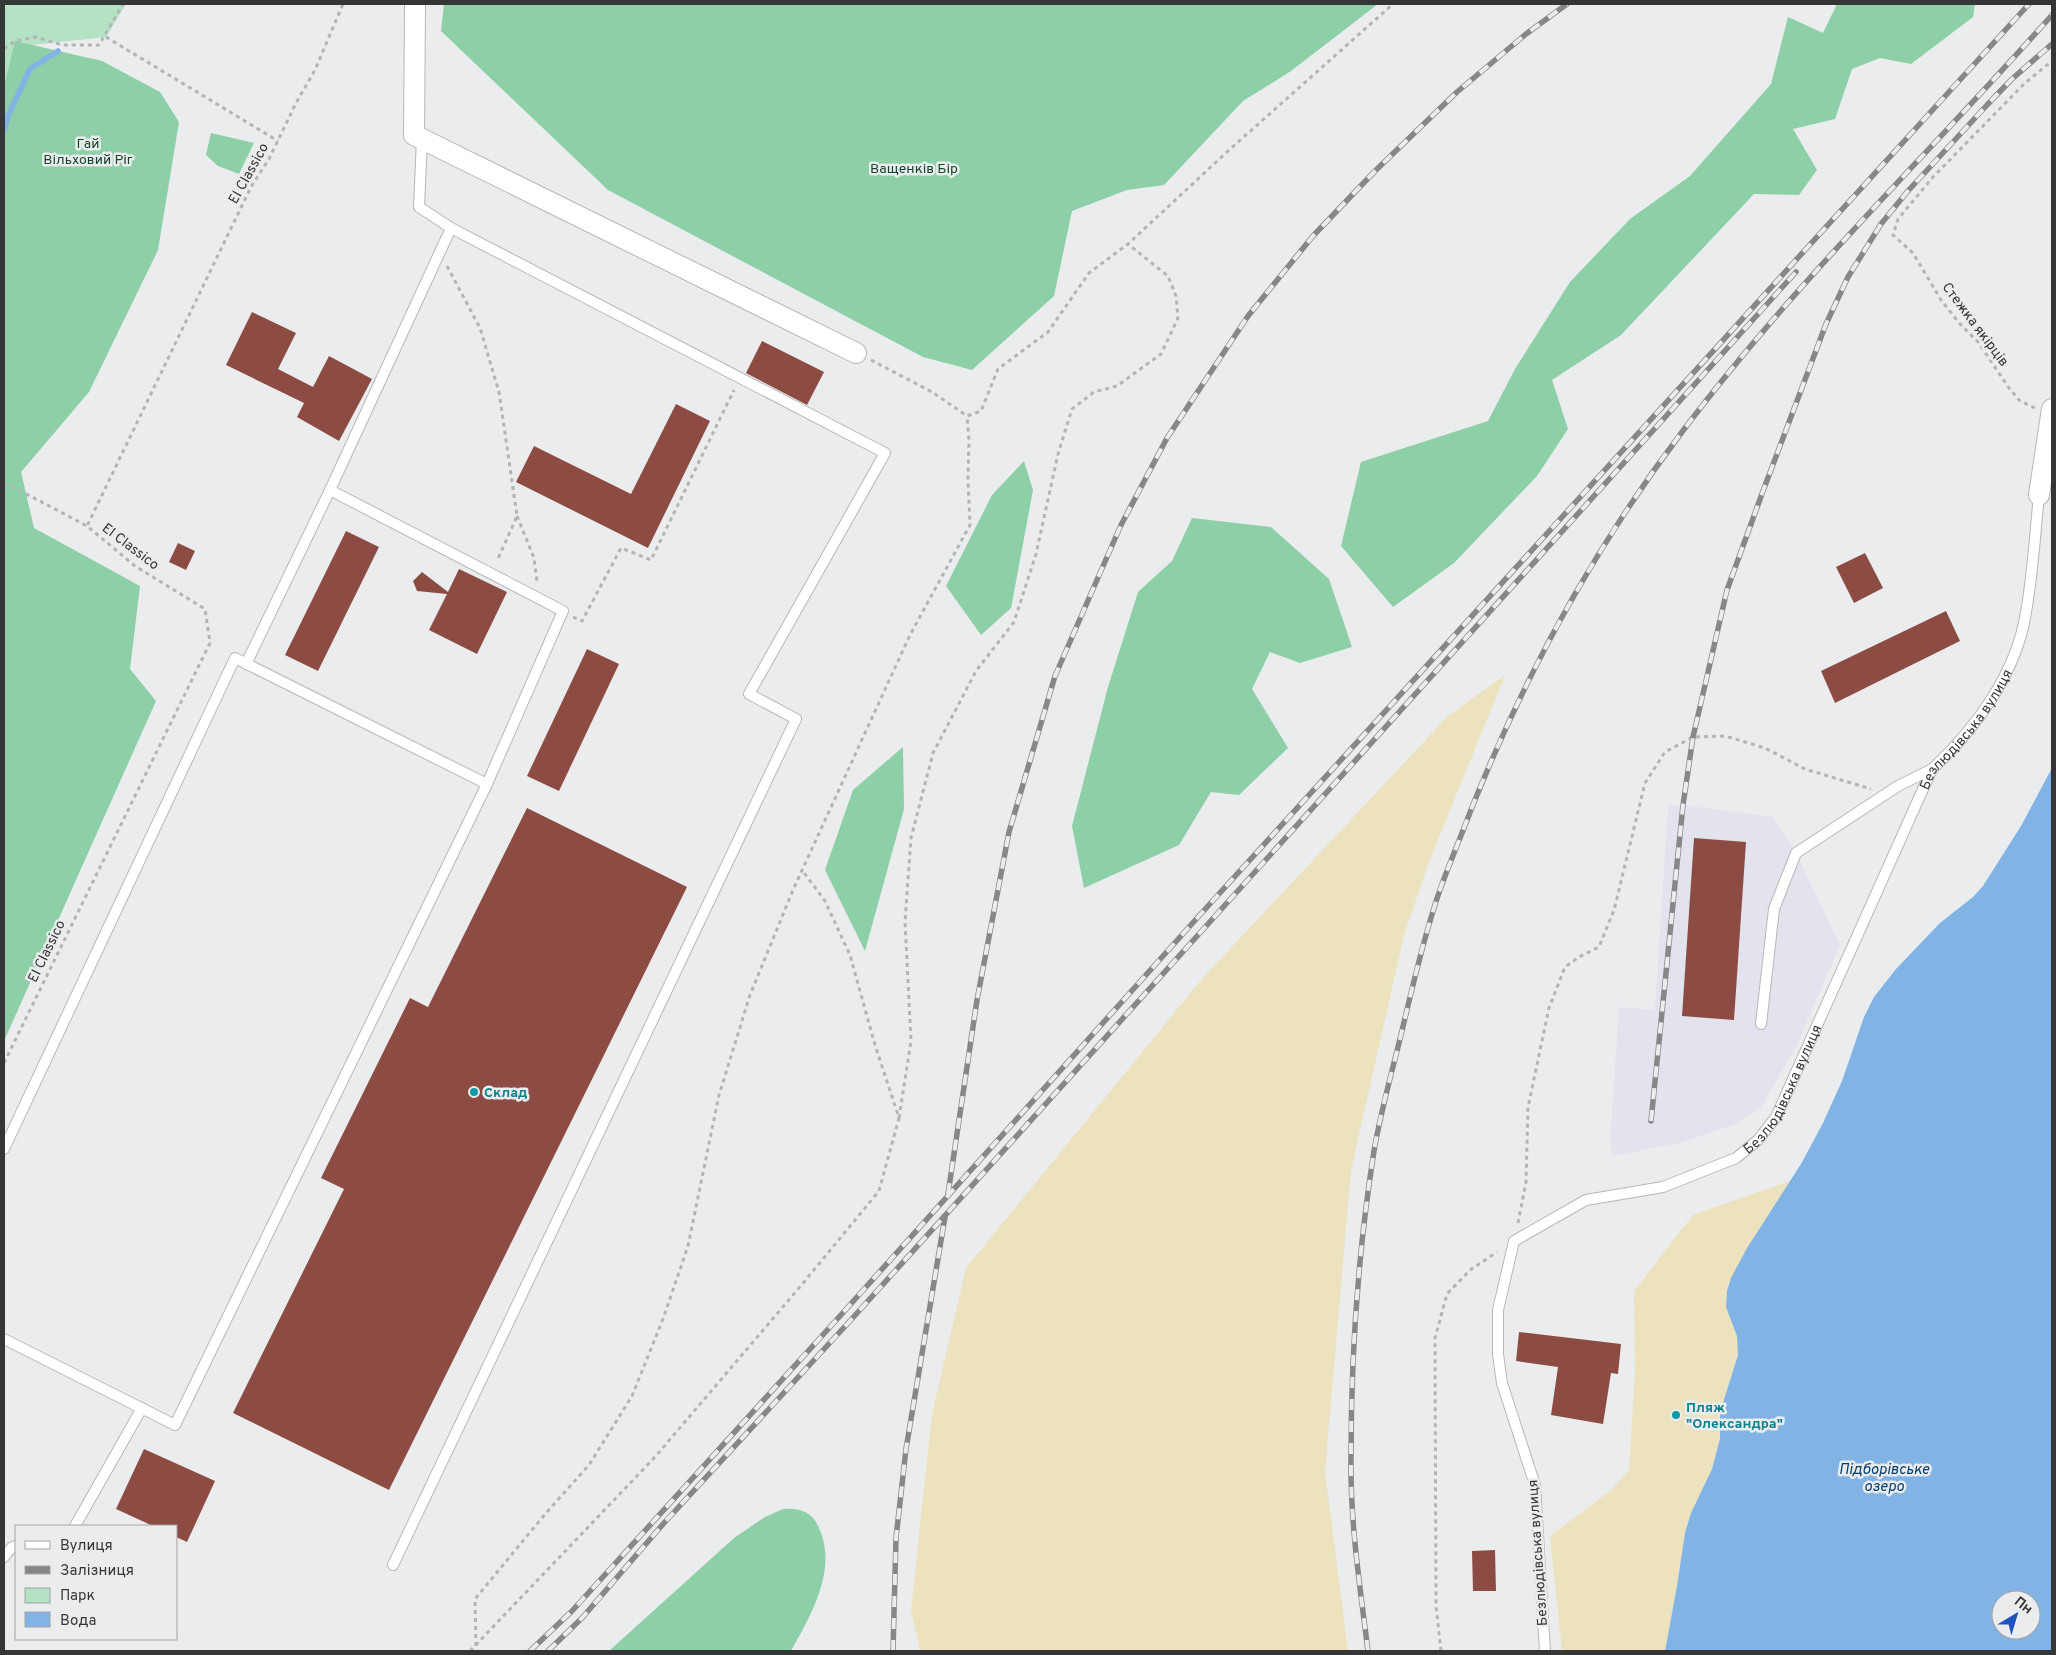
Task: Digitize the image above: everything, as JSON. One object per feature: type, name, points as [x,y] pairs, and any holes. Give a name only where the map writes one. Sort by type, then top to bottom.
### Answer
[{"type":"street","points":[[415,4],[414,135],[856,353]]},
{"type":"street","name":"Безлюдівська вулиця","points":[[2039,495],[2052,413]]},
{"type":"lane","points":[[393,1565],[796,719],[749,694],[885,453],[451,228],[419,207],[422,139]]},
{"type":"lane","points":[[246,664],[330,490],[451,228]]},
{"type":"lane","points":[[4,1339],[175,1424],[487,784],[563,611],[330,490]]},
{"type":"lane","name":"Безлюдівська вулиця","points":[[1545,1651],[1535,1485],[1502,1383],[1498,1354],[1498,1310],[1514,1241],[1586,1200],[1663,1186],[1736,1158],[1758,1140],[1776,1117],[1932,769],[1963,739],[1985,709],[2014,655],[2026,614],[2039,495]]},
{"type":"lane","points":[[4,1149],[235,658],[487,784]]},
{"type":"lane","points":[[1761,1024],[1774,909],[1796,853],[1887,794],[1932,769]]},
{"type":"lane","points":[[76,1525],[142,1408]]},
{"type":"lane","points":[[4,1557],[12,1547],[15,1546]]},
{"type":"path","points":[[4,49],[15,41],[36,37],[62,45],[99,45],[124,4]]},
{"type":"path","name":"El Classico","points":[[4,1063],[210,643],[205,609],[135,566],[87,526],[251,186],[278,141],[296,103],[315,70],[342,4]]},
{"type":"path","points":[[967,416],[982,411],[998,369],[1048,332],[1089,273],[1128,244],[1228,151],[1392,4]]},
{"type":"path","points":[[106,36],[278,141]]},
{"type":"path","name":"Стежка якірців","points":[[2052,61],[2025,83],[1933,177],[1898,219],[1893,235],[1913,253],[1942,300],[1960,324],[1978,342],[2020,401],[2052,413]]},
{"type":"path","points":[[470,1651],[655,1457],[879,1191],[899,1118],[911,1040],[905,922],[911,838],[933,754],[976,671],[1014,622],[1036,554],[1058,454],[1072,409],[1094,392],[1117,386],[1161,354],[1178,318],[1176,296],[1168,276],[1128,244]]},
{"type":"path","points":[[440,252],[480,328],[499,392],[517,516],[534,558],[539,599]]},
{"type":"path","points":[[856,353],[932,392],[967,416]]},
{"type":"path","points":[[563,611],[582,621],[621,548],[651,560],[740,378]]},
{"type":"path","points":[[476,1646],[475,1598],[589,1465],[632,1396],[663,1319],[688,1246],[719,1095],[750,995],[802,870],[910,635],[970,524],[967,416]]},
{"type":"path","points":[[4,484],[17,488],[87,526]]},
{"type":"path","points":[[491,574],[517,516]]},
{"type":"path","points":[[1441,1651],[1436,1606],[1435,1338],[1447,1294],[1470,1270],[1514,1241],[1526,1182],[1528,1106],[1548,1008],[1565,967],[1579,957],[1599,947],[1614,910],[1645,783],[1664,752],[1693,737],[1725,736],[1765,748],[1805,769],[1887,794]]},
{"type":"path","points":[[802,870],[824,901],[850,955],[875,1045],[899,1118]]},
{"type":"shaded area","points":[[1683,805],[1772,817],[1796,853],[1840,945],[1797,1045],[1761,1107],[1736,1124],[1683,1142],[1613,1156],[1610,1142],[1619,1007],[1655,1010],[1668,806]]},
{"type":"green space","points":[[4,4],[126,4],[106,37],[23,46],[4,97]]},
{"type":"green space","name":"Ващенків Бір","points":[[444,4],[1378,4],[1291,71],[1243,101],[1164,185],[1127,190],[1072,211],[1054,296],[972,370],[923,357],[608,190],[441,31]]},
{"type":"green space","points":[[1837,4],[1975,4],[1973,17],[1911,64],[1880,58],[1852,69],[1835,119],[1793,129],[1817,170],[1799,195],[1754,194],[1621,335],[1552,380],[1568,429],[1537,476],[1454,563],[1393,607],[1341,546],[1361,462],[1488,421],[1515,369],[1570,282],[1630,219],[1690,176],[1771,84],[1788,17],[1823,33]]},
{"type":"green space","name":"Гай Вільховий Ріг","points":[[15,41],[102,61],[160,92],[179,122],[158,250],[89,392],[21,472],[34,528],[140,586],[130,669],[156,701],[4,1041],[4,87]]},
{"type":"green space","points":[[211,133],[254,143],[239,174],[218,166],[206,155]]},
{"type":"green space","points":[[1024,461],[1033,490],[1011,608],[981,635],[946,586],[992,495]]},
{"type":"green space","points":[[1192,518],[1271,527],[1329,579],[1352,647],[1300,663],[1270,652],[1252,689],[1288,748],[1239,795],[1211,792],[1179,845],[1084,888],[1072,826],[1108,687],[1138,592],[1172,561]]},
{"type":"green space","points":[[903,747],[904,809],[865,951],[825,870],[853,790]]},
{"type":"green space","points":[[783,1509],[804,1511],[812,1517],[818,1526],[824,1542],[825,1558],[824,1575],[820,1591],[807,1622],[791,1651],[609,1651],[734,1538],[765,1517]]},
{"type":"sand","points":[[1505,675],[1429,862],[1404,935],[1351,1170],[1325,1472],[1348,1651],[920,1651],[911,1610],[932,1414],[966,1268],[1201,980],[1448,716]]},
{"type":"sand","name":"Пляж \"Олександра\"","points":[[1790,1181],[1747,1248],[1728,1286],[1726,1307],[1737,1336],[1738,1355],[1720,1412],[1720,1439],[1712,1469],[1691,1513],[1685,1533],[1665,1651],[1562,1651],[1550,1536],[1610,1491],[1629,1471],[1635,1371],[1634,1291],[1693,1215]]},
{"type":"water","name":"Підборівське озеро","points":[[2052,768],[2052,1651],[1665,1651],[1685,1533],[1691,1513],[1712,1469],[1720,1439],[1720,1412],[1738,1355],[1737,1336],[1726,1307],[1727,1291],[1731,1278],[1747,1248],[1801,1164],[1823,1123],[1842,1081],[1864,1017],[1874,997],[1896,969],[1940,923],[1973,897],[1983,886],[2021,826]]},
{"type":"building","points":[[252,312],[296,333],[278,369],[313,387],[329,356],[372,379],[339,441],[297,417],[304,403],[226,365]]},
{"type":"building","points":[[762,341],[824,372],[807,405],[746,373]]},
{"type":"building","points":[[676,404],[710,421],[648,548],[516,482],[534,446],[631,494]]},
{"type":"building","points":[[346,531],[379,547],[318,671],[285,655]]},
{"type":"building","points":[[178,543],[195,551],[186,570],[169,562]]},
{"type":"building","points":[[1865,553],[1883,588],[1854,603],[1836,567]]},
{"type":"building","points":[[459,569],[507,592],[477,654],[429,630],[447,594],[417,591],[413,581],[422,572],[448,592]]},
{"type":"building","points":[[1946,611],[1960,641],[1835,703],[1821,671]]},
{"type":"building","points":[[587,649],[619,664],[559,791],[527,776]]},
{"type":"building","name":"Склад","points":[[527,808],[687,887],[389,1490],[233,1413],[344,1189],[321,1178],[410,998],[428,1007]]},
{"type":"building","points":[[1694,838],[1746,842],[1734,1020],[1682,1016]]},
{"type":"building","points":[[1519,1332],[1621,1344],[1618,1374],[1611,1373],[1603,1424],[1551,1415],[1558,1367],[1516,1361]]},
{"type":"building","points":[[144,1449],[215,1481],[187,1542],[178,1538],[178,1525],[151,1525],[116,1509]]},
{"type":"building","points":[[1495,1550],[1496,1591],[1473,1591],[1472,1551]]},
{"type":"waterway","points":[[4,131],[8,116],[30,69],[58,51]]},
{"type":"railway","points":[[948,1194],[977,1000],[1009,832],[1055,676],[1121,525],[1167,438],[1248,316],[1313,236],[1375,171],[1457,92],[1526,34],[1567,4]]},
{"type":"railway","points":[[530,1651],[572,1611],[1198,917],[2029,4]]},
{"type":"railway","points":[[1368,1651],[1354,1530],[1351,1481],[1352,1380],[1356,1304],[1368,1189],[1382,1110],[1424,941],[1443,881],[1482,784],[1530,678],[1585,576],[1648,479],[1682,432],[1725,377],[1816,271],[2052,15]]},
{"type":"railway","points":[[1651,1121],[1683,805],[1693,737],[1727,590],[1763,491],[1826,324],[1848,277],[1881,224],[1907,192],[1987,105],[2012,79],[2052,44]]},
{"type":"railway","points":[[548,1651],[582,1618],[664,1523],[849,1322],[1796,272]]},
{"type":"railway","points":[[893,1651],[896,1538],[906,1449],[945,1217]]},
{"type":"place","name":"Склад","points":[[474,1092]]},
{"type":"place","name":"Пляж \"Олександра\"","points":[[1676,1415]]}]
